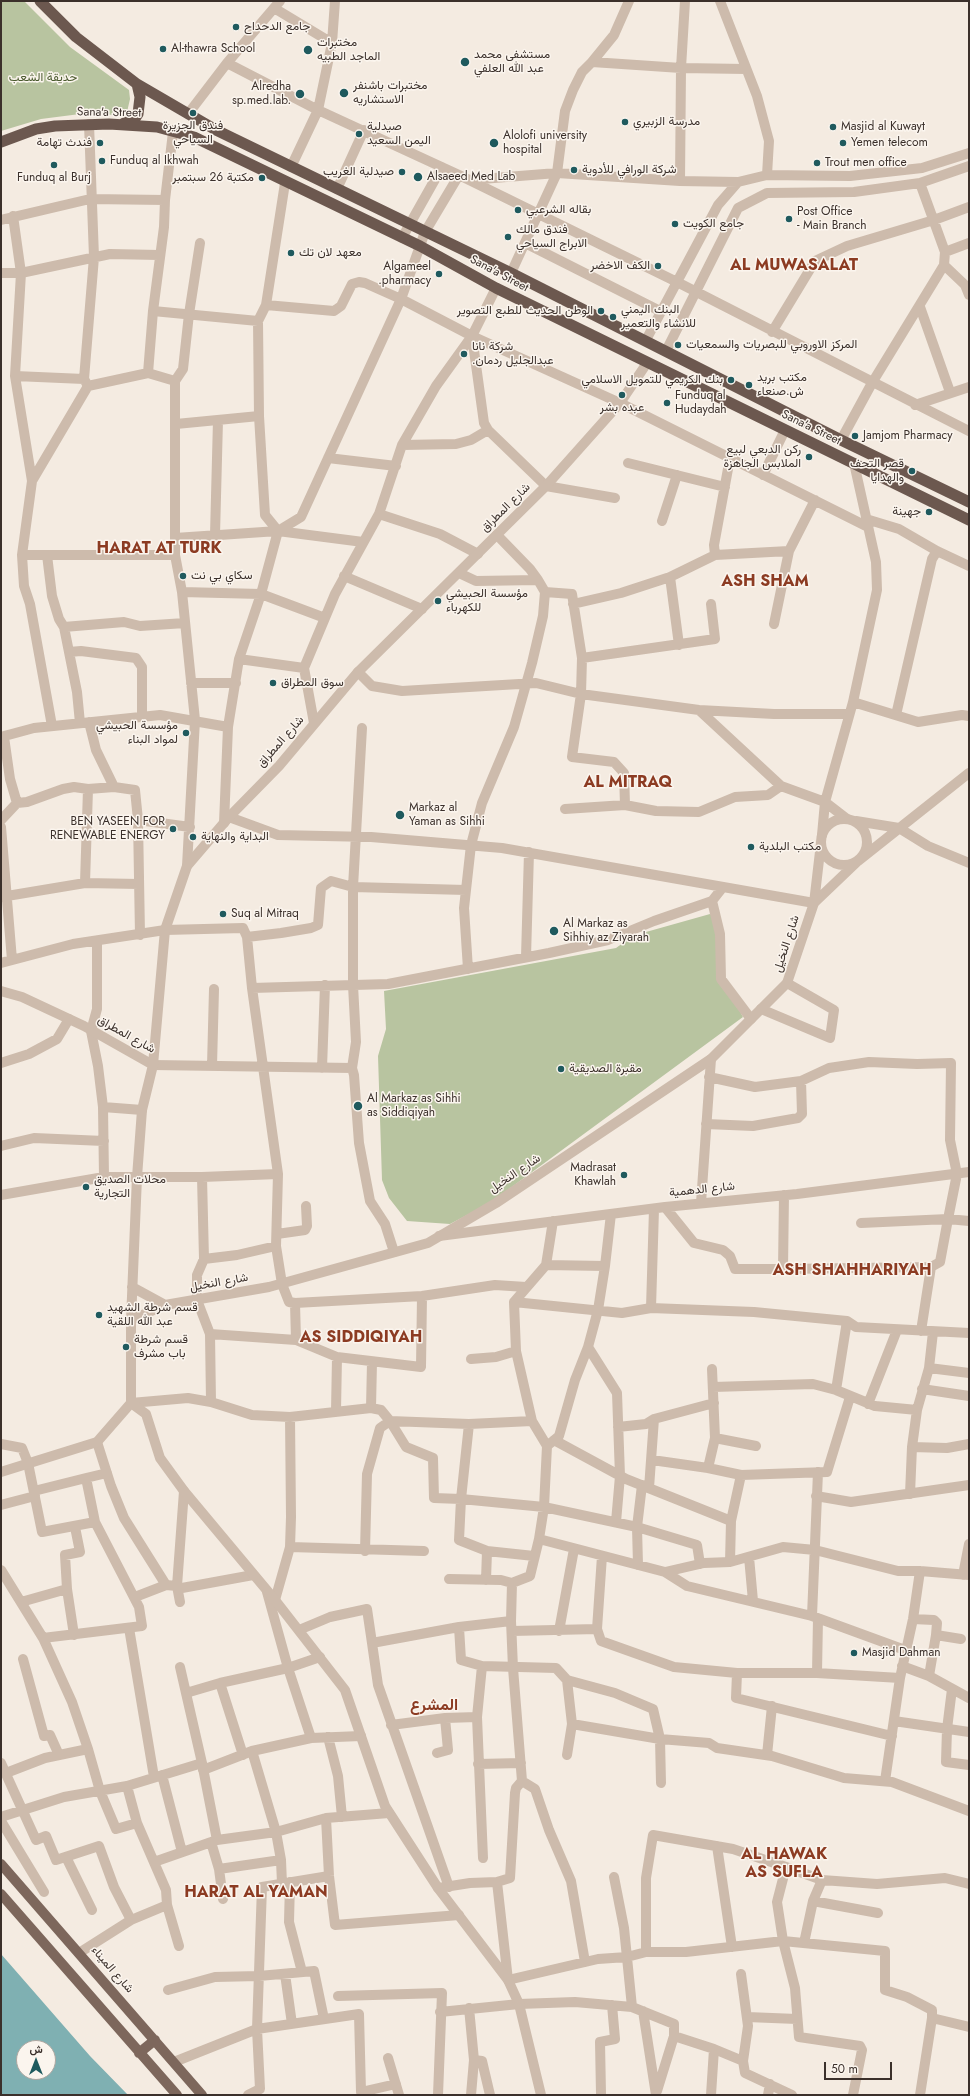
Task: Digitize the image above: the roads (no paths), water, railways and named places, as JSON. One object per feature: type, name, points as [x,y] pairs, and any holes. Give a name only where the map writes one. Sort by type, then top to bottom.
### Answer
[{"type":"highway","name":"Sana'a Street","points":[[40,1],[76,36],[137,84],[216,130],[511,273],[666,350],[841,440],[969,502]]},
{"type":"highway","points":[[123,124],[134,120],[138,114],[140,97],[137,84]]},
{"type":"highway","name":"Sana'a Street","points":[[1,142],[36,129],[55,126],[89,124],[123,124],[173,132],[194,138],[285,183],[420,246],[496,288],[969,520]]},
{"type":"main road","name":"شارع الميناء","points":[[1,1864],[202,2095]]},
{"type":"main road","points":[[1,1894],[177,2095]]},
{"type":"main road","points":[[139,2052],[155,2040]]},
{"type":"street","points":[[291,167],[318,110],[332,43],[335,1]]},
{"type":"street","points":[[511,273],[557,173],[565,111],[582,72],[614,35],[629,1]]},
{"type":"street","points":[[680,181],[681,68],[685,1]]},
{"type":"street","points":[[720,1],[757,96],[769,141],[767,175]]},
{"type":"street","points":[[188,114],[227,63],[277,4],[332,43]]},
{"type":"street","points":[[592,62],[681,68],[746,69]]},
{"type":"street","points":[[227,63],[318,110],[459,175],[537,215],[677,282],[969,432]]},
{"type":"street","points":[[32,481],[86,383],[94,257],[90,199],[89,124]]},
{"type":"street","points":[[337,189],[364,130]]},
{"type":"street","points":[[148,373],[153,311],[159,255],[164,227],[165,200],[173,132]]},
{"type":"street","points":[[469,180],[557,173],[680,181],[738,182],[767,175],[850,176],[922,168],[969,153]]},
{"type":"street","points":[[666,350],[738,208],[767,193],[854,192],[920,184],[969,166]]},
{"type":"street","points":[[402,238],[442,167]]},
{"type":"street","points":[[459,175],[426,232],[401,299],[301,517],[278,531],[261,594],[240,659],[228,727],[226,820],[278,835],[355,837],[471,845],[528,852],[814,903],[858,861],[969,773]]},
{"type":"street","points":[[646,340],[660,311],[718,205],[738,182]]},
{"type":"street","points":[[278,531],[265,515],[260,416],[258,321],[266,305],[285,183]]},
{"type":"street","points":[[841,440],[872,383],[920,307],[944,265],[945,252],[920,184]]},
{"type":"street","points":[[1,220],[90,199],[165,200]]},
{"type":"street","points":[[772,332],[814,261],[847,246],[934,220],[969,207]]},
{"type":"street","points":[[13,216],[21,273],[15,376],[32,481],[22,555],[24,586],[30,604],[52,726]]},
{"type":"street","points":[[187,866],[195,720],[182,592],[175,555],[175,381],[183,369],[189,314],[200,243]]},
{"type":"street","points":[[525,243],[660,311]]},
{"type":"street","points":[[945,252],[969,243]]},
{"type":"street","points":[[1,273],[21,273],[110,254],[159,255]]},
{"type":"street","points":[[944,265],[965,285],[969,295]]},
{"type":"street","points":[[266,305],[334,311],[341,306],[352,284],[359,282],[401,299],[472,336],[620,403],[815,500],[867,523],[899,529],[937,551],[969,566]]},
{"type":"street","points":[[314,723],[304,668],[344,576],[379,514],[402,445],[436,386],[472,336],[496,288]]},
{"type":"street","points":[[920,307],[950,392]]},
{"type":"street","points":[[153,311],[258,321]]},
{"type":"street","points":[[472,336],[484,423],[488,430],[546,486],[615,498]]},
{"type":"street","name":"شارع المطراق","points":[[1,991],[22,997],[69,1019],[153,1064],[165,930],[187,866],[226,820],[279,766],[358,672],[546,486],[620,403],[647,362]]},
{"type":"street","points":[[15,376],[86,383],[148,373],[175,381]]},
{"type":"street","points":[[915,405],[950,392],[969,387]]},
{"type":"street","points":[[176,424],[260,416]]},
{"type":"street","points":[[215,535],[218,420]]},
{"type":"street","points":[[402,445],[456,444],[471,440],[488,430]]},
{"type":"street","points":[[763,475],[785,430]]},
{"type":"street","points":[[328,458],[396,466]]},
{"type":"street","points":[[715,556],[714,545],[730,458]]},
{"type":"street","points":[[628,463],[725,487]]},
{"type":"street","name":"شارع النخيل","points":[[131,1320],[165,1305],[282,1284],[428,1243],[496,1203],[711,1059],[787,983],[814,903],[825,802],[853,702],[877,590],[876,562],[854,464]]},
{"type":"street","points":[[662,521],[677,475]]},
{"type":"street","points":[[774,624],[789,550],[815,500]]},
{"type":"street","points":[[379,514],[440,534],[478,554]]},
{"type":"street","points":[[175,538],[278,531],[363,542]]},
{"type":"street","points":[[468,969],[464,908],[471,845],[482,803],[514,727],[542,616],[545,592],[530,569],[497,535]]},
{"type":"street","points":[[573,604],[621,593],[670,577],[715,556],[789,550]]},
{"type":"street","points":[[896,715],[932,559],[937,551]]},
{"type":"street","points":[[22,555],[175,555]]},
{"type":"street","points":[[47,555],[52,596],[59,618],[64,627],[84,722],[114,787]]},
{"type":"street","points":[[459,573],[476,581],[538,580]]},
{"type":"street","points":[[344,576],[422,609]]},
{"type":"street","points":[[670,577],[679,645]]},
{"type":"street","points":[[182,592],[261,594],[325,618]]},
{"type":"street","points":[[545,592],[572,594],[582,658],[581,694],[572,757],[614,762],[624,773],[625,805]]},
{"type":"street","points":[[582,658],[715,639],[711,604]]},
{"type":"street","points":[[64,627],[124,622],[140,626],[185,623]]},
{"type":"street","points":[[69,652],[81,651],[136,658],[142,667],[142,716]]},
{"type":"street","points":[[240,659],[304,668]]},
{"type":"street","points":[[358,672],[372,686],[402,691],[536,683],[581,694],[699,710],[774,714],[850,714]]},
{"type":"street","points":[[191,683],[236,683]]},
{"type":"street","points":[[853,702],[918,722],[962,715],[969,716]]},
{"type":"street","points":[[699,710],[781,786],[825,802],[850,820],[860,824],[868,839],[867,847],[858,861],[844,865],[831,861],[826,856],[822,839],[832,823],[850,820],[899,828],[928,846],[969,863]]},
{"type":"street","points":[[17,803],[10,779],[2,737],[34,728],[160,715],[228,727]]},
{"type":"street","points":[[362,728],[353,886],[353,985],[356,1042],[352,1068],[354,1075],[359,1143],[370,1200],[385,1224],[394,1252]]},
{"type":"street","points":[[565,809],[625,805],[656,811],[699,812],[735,796],[768,795],[781,786]]},
{"type":"street","points":[[1,820],[17,803],[27,802],[63,789],[74,787],[88,790],[114,787],[135,790],[138,820],[140,935]]},
{"type":"street","points":[[85,883],[88,790]]},
{"type":"street","points":[[138,820],[190,827]]},
{"type":"street","points":[[1,827],[3,897],[12,960]]},
{"type":"street","points":[[526,957],[528,852]]},
{"type":"street","points":[[247,937],[288,932],[318,925],[321,888],[331,881],[353,886],[466,890]]},
{"type":"street","points":[[3,897],[85,883],[139,884]]},
{"type":"street","points":[[252,988],[325,984],[388,984],[608,940],[654,921],[712,901],[723,887]]},
{"type":"street","points":[[712,901],[720,934],[721,979],[751,1019]]},
{"type":"street","points":[[1,963],[73,944],[165,930],[243,928],[247,937],[252,988],[278,1174],[276,1246],[282,1284],[289,1302],[295,1304],[422,1296],[495,1285],[526,1287]]},
{"type":"street","points":[[97,941],[96,1009],[90,1031],[98,1066],[103,1107],[104,1177]]},
{"type":"street","points":[[762,1009],[830,1038],[834,1010],[787,983]]},
{"type":"street","points":[[322,1068],[325,984]]},
{"type":"street","points":[[212,1066],[214,989]]},
{"type":"street","points":[[1,1063],[29,1054],[57,1039],[69,1019]]},
{"type":"street","points":[[700,1203],[711,1059]]},
{"type":"street","points":[[665,1207],[694,1243],[723,1250],[730,1256],[735,1269],[931,1267],[940,1262],[957,1174],[950,1140],[951,1063],[917,1064],[869,1062],[829,1068],[801,1081],[755,1086],[709,1077]]},
{"type":"street","points":[[1,1472],[97,1442],[131,1403],[131,1320],[137,1177],[142,1110],[153,1064],[352,1068]]},
{"type":"street","points":[[706,1124],[753,1126],[798,1118],[802,1114],[801,1081]]},
{"type":"street","points":[[103,1107],[142,1110]]},
{"type":"street","points":[[1,1146],[34,1138],[104,1141]]},
{"type":"street","name":"شارع الدهمية","points":[[439,1236],[665,1207],[784,1195],[969,1172]]},
{"type":"street","points":[[1,1195],[104,1177],[202,1178],[278,1174]]},
{"type":"street","points":[[202,1178],[204,1259],[197,1275],[197,1300],[210,1334],[211,1402]]},
{"type":"street","points":[[783,1269],[784,1195]]},
{"type":"street","points":[[277,1234],[305,1230],[307,1226],[306,1206]]},
{"type":"street","points":[[651,1308],[654,1209]]},
{"type":"street","points":[[449,1579],[501,1580],[512,1584],[530,1576],[539,1539],[544,1507],[550,1443],[559,1436],[588,1347],[598,1310],[606,1266],[611,1214]]},
{"type":"street","points":[[861,1223],[948,1219],[969,1221]]},
{"type":"street","points":[[553,1221],[546,1265],[514,1302],[516,1351],[532,1421],[550,1443],[620,1476],[731,1521]]},
{"type":"street","points":[[204,1259],[237,1255],[276,1246]]},
{"type":"street","points":[[546,1265],[606,1266]]},
{"type":"street","points":[[921,1332],[931,1267]]},
{"type":"street","points":[[132,1287],[165,1305]]},
{"type":"street","points":[[210,1334],[296,1340],[337,1357],[421,1367],[422,1296]]},
{"type":"street","points":[[514,1302],[622,1313],[651,1308],[754,1312],[847,1321],[856,1327],[921,1332],[969,1333]]},
{"type":"street","points":[[295,1304],[296,1340]]},
{"type":"street","points":[[836,1390],[847,1321]]},
{"type":"street","points":[[868,1404],[897,1330]]},
{"type":"street","points":[[910,1494],[912,1447],[916,1410],[929,1368],[933,1332]]},
{"type":"street","points":[[588,1347],[617,1393],[620,1476],[616,1522]]},
{"type":"street","points":[[471,1359],[496,1357],[516,1351]]},
{"type":"street","points":[[336,1411],[337,1357]]},
{"type":"street","points":[[371,1408],[372,1362]]},
{"type":"street","points":[[929,1368],[969,1373],[969,1367]]},
{"type":"street","points":[[708,1468],[715,1438],[714,1387],[712,1369]]},
{"type":"street","points":[[714,1387],[813,1384],[836,1390],[875,1406],[916,1410]]},
{"type":"street","points":[[922,1390],[969,1396]]},
{"type":"street","points":[[652,1460],[708,1468],[741,1475],[827,1472],[850,1397]]},
{"type":"street","points":[[131,1403],[188,1398],[211,1402],[252,1415],[290,1417],[371,1408],[381,1410],[390,1421],[406,1447],[433,1458],[434,1498],[461,1499],[544,1507],[637,1526],[697,1545],[700,1564]]},
{"type":"street","points":[[131,1403],[146,1414],[160,1458],[184,1491],[275,1600],[345,1690],[385,1806],[444,1887],[459,1915],[508,1980],[519,2004],[541,2095]]},
{"type":"street","points":[[618,1427],[646,1424],[654,1419],[714,1403]]},
{"type":"street","points":[[275,1600],[290,1547],[290,1417]]},
{"type":"street","points":[[638,1565],[637,1526],[652,1460],[654,1419]]},
{"type":"street","points":[[365,1551],[367,1474],[380,1428],[390,1421],[469,1424],[532,1421]]},
{"type":"street","points":[[469,1424],[461,1499],[459,1540],[487,1551],[534,1556]]},
{"type":"street","points":[[715,1438],[756,1446]]},
{"type":"street","points":[[97,1442],[124,1518],[166,1585]]},
{"type":"street","points":[[1,1444],[22,1448],[28,1464],[35,1493],[42,1532],[75,1527],[95,1522]]},
{"type":"street","points":[[912,1447],[947,1448],[969,1444]]},
{"type":"street","points":[[817,1673],[815,1550],[818,1472]]},
{"type":"street","points":[[1,1505],[35,1493],[107,1473]]},
{"type":"street","points":[[730,1562],[731,1521],[741,1475]]},
{"type":"street","points":[[43,1638],[142,1626],[139,1607],[135,1597],[95,1522],[86,1478]]},
{"type":"street","points":[[816,1496],[851,1502],[969,1485]]},
{"type":"street","points":[[180,1602],[177,1586],[184,1491]]},
{"type":"street","points":[[74,1634],[67,1590],[65,1555],[80,1552],[75,1527]]},
{"type":"street","points":[[539,1539],[665,1572],[686,1586],[815,1617],[905,1650]]},
{"type":"street","points":[[665,1572],[700,1564],[730,1562],[784,1547],[815,1550],[898,1571],[920,1571],[966,1575],[969,1544]]},
{"type":"street","points":[[290,1547],[365,1551],[424,1551]]},
{"type":"street","points":[[559,1631],[574,1549]]},
{"type":"street","points":[[486,1580],[487,1551]]},
{"type":"street","points":[[602,1556],[597,1630],[601,1641],[674,1667],[737,1673],[817,1673],[900,1678]]},
{"type":"street","points":[[749,1557],[753,1601]]},
{"type":"street","points":[[1,1570],[43,1638],[72,1702],[100,1791],[116,1829],[137,1823]]},
{"type":"street","points":[[886,1781],[900,1678],[913,1618],[920,1571]]},
{"type":"street","points":[[135,1597],[166,1585],[182,1588],[253,1575]]},
{"type":"street","points":[[444,1887],[497,1882],[510,1878],[514,1793],[522,1781],[513,1668],[511,1626],[512,1584]]},
{"type":"street","points":[[21,1602],[67,1590]]},
{"type":"street","points":[[267,1592],[288,1668],[311,1738]]},
{"type":"street","points":[[299,1630],[330,1617],[367,1609],[378,1685],[444,1887]]},
{"type":"street","points":[[913,1618],[934,1620],[937,1623],[929,1676]]},
{"type":"street","points":[[372,1643],[459,1627],[511,1626],[559,1631],[597,1630]]},
{"type":"street","points":[[459,1627],[461,1660],[482,1666],[556,1668],[568,1680],[615,1693],[653,1709],[660,1739],[661,1783]]},
{"type":"street","points":[[129,1628],[158,1776],[182,1852]]},
{"type":"street","points":[[936,1635],[961,1639]]},
{"type":"street","points":[[186,1693],[220,1683],[288,1668],[320,1657]]},
{"type":"street","points":[[23,1659],[44,1736],[50,1735],[59,1755]]},
{"type":"street","points":[[482,1666],[477,1717],[483,1858]]},
{"type":"street","points":[[902,1666],[929,1676],[969,1698]]},
{"type":"street","points":[[180,1667],[203,1767],[223,1899]]},
{"type":"street","points":[[737,1673],[736,1698],[892,1736]]},
{"type":"street","points":[[567,1755],[572,1724],[568,1680]]},
{"type":"street","points":[[220,1683],[248,1753],[276,1832],[286,1883],[289,1922],[302,1972]]},
{"type":"street","points":[[952,1689],[947,1729],[946,1762],[969,1765]]},
{"type":"street","points":[[767,1755],[772,1706]]},
{"type":"street","points":[[391,1725],[445,1718],[477,1717]]},
{"type":"street","points":[[437,1753],[448,1750],[445,1718]]},
{"type":"street","points":[[894,1721],[969,1732]]},
{"type":"street","points":[[572,1724],[660,1739],[709,1743],[717,1748],[767,1755],[844,1778],[886,1781],[929,1794],[969,1811]]},
{"type":"street","points":[[1,1817],[24,1811],[64,1797],[127,1786],[158,1776],[203,1767],[248,1753],[311,1738],[361,1736]]},
{"type":"street","points":[[328,1737],[338,1776],[342,1817]]},
{"type":"street","points":[[6,1773],[45,1758],[88,1749]]},
{"type":"street","points":[[1,1763],[36,1840],[46,1836],[56,1860],[99,1846],[114,1887],[131,1920]]},
{"type":"street","points":[[478,1764],[520,1763]]},
{"type":"street","points":[[522,1781],[535,1789],[549,1830],[571,1880],[585,1962]]},
{"type":"street","points":[[127,1786],[137,1823],[166,1890],[167,1905],[179,1946]]},
{"type":"street","points":[[154,1862],[214,1841],[276,1832],[326,1818],[390,1813]]},
{"type":"street","points":[[326,1818],[329,1876],[335,1926],[459,1915]]},
{"type":"street","points":[[1,1821],[44,1892]]},
{"type":"street","points":[[646,1952],[646,1878],[653,1834],[733,1849],[822,1880],[877,1884],[945,1878],[969,1884]]},
{"type":"street","points":[[717,1846],[732,1947]]},
{"type":"street","points":[[66,1857],[92,1910]]},
{"type":"street","points":[[219,1870],[281,1860]]},
{"type":"street","points":[[786,1867],[777,1902],[783,1941],[795,1988],[799,2037],[860,2046],[862,2050],[853,2095]]},
{"type":"street","points":[[248,2095],[260,2089],[257,2029],[262,1887],[329,1876]]},
{"type":"street","points":[[614,1877],[627,1957],[632,2007]]},
{"type":"street","points":[[804,1943],[814,1901],[822,1880]]},
{"type":"street","points":[[497,1882],[508,1980]]},
{"type":"street","points":[[814,1901],[878,1914]]},
{"type":"street","points":[[79,1953],[131,1920],[167,1905]]},
{"type":"street","points":[[508,1980],[585,1962],[627,1957],[646,1952],[686,1952],[783,1941],[885,1951],[886,1990],[907,1997],[932,2010],[920,2095]]},
{"type":"street","points":[[168,1990],[215,1977],[259,1976],[314,1971],[324,2019]]},
{"type":"street","points":[[285,1974],[292,2024]]},
{"type":"street","points":[[741,1974],[748,2017],[743,2061],[745,2073],[792,2095]]},
{"type":"street","points":[[338,1996],[442,1994],[440,2012],[438,2095]]},
{"type":"street","points":[[440,2012],[519,2004],[575,2002],[632,2007],[674,2024],[674,2036],[656,2095]]},
{"type":"street","points":[[601,2094],[600,2042],[615,2039],[612,2005]]},
{"type":"street","points":[[469,2008],[474,2060],[471,2095]]},
{"type":"street","points":[[642,2012],[656,2095]]},
{"type":"street","points":[[174,2062],[257,2029],[359,2014],[359,2093],[396,2084]]},
{"type":"street","points":[[748,2017],[797,2019]]},
{"type":"street","points":[[932,2018],[969,2027]]},
{"type":"street","points":[[674,2036],[714,2049],[743,2061]]},
{"type":"street","points":[[710,2095],[714,2049]]},
{"type":"street","points":[[388,2058],[399,2095]]},
{"type":"street","points":[[474,2060],[482,2061],[490,2095]]},
{"type":"street","points":[[768,2095],[770,2084]]},
{"type":"water","points":[[1,1954],[90,2056],[128,2095],[1,2095]]},
{"type":"place","name":"جامع الدحداح","points":[[236,27]]},
{"type":"place","name":"Al-thawra School","points":[[163,49]]},
{"type":"place","name":"مختبرات الماجد الطبيه","points":[[308,50]]},
{"type":"place","name":"مستشفى محمد عبد الله العلفي","points":[[465,62]]},
{"type":"place","name":"مختبرات باشنفر الاستشاريه","points":[[344,93]]},
{"type":"place","name":"Alredha sp.med.lab.","points":[[300,94]]},
{"type":"place","name":"فندق الجزيرة السياحي","points":[[193,113]]},
{"type":"place","name":"مدرسة الزبيري","points":[[625,122]]},
{"type":"place","name":"Masjid al Kuwayt","points":[[833,127]]},
{"type":"place","name":"صيدلية اليمن السعيد","points":[[359,134]]},
{"type":"place","name":"فندث تهامة","points":[[100,143]]},
{"type":"place","name":"Alolofi university hospital","points":[[494,143]]},
{"type":"place","name":"Yemen telecom","points":[[843,143]]},
{"type":"place","name":"Funduq al Ikhwah","points":[[102,161]]},
{"type":"place","name":"Trout men office","points":[[817,163]]},
{"type":"place","name":"Funduq al Burj","points":[[54,165]]},
{"type":"place","name":"شركة الورافي للأدوية","points":[[574,170]]},
{"type":"place","name":"صيدلية الغريب","points":[[402,172]]},
{"type":"place","name":"Alsaeed Med Lab","points":[[418,177]]},
{"type":"place","name":"مكتبة 26 سبتمبر","points":[[262,178]]},
{"type":"place","name":"بقاله الشرعبي","points":[[518,210]]},
{"type":"place","name":"Post Office - Main Branch","points":[[789,219]]},
{"type":"place","name":"جامع الكويت","points":[[675,224]]},
{"type":"place","name":"فندق مالك الابراج السياحي","points":[[508,237]]},
{"type":"place","name":"معهد لان تك","points":[[291,253]]},
{"type":"place","name":"الكف الاخضر","points":[[658,266]]},
{"type":"place","name":"Algameel .pharmacy","points":[[439,274]]},
{"type":"place","name":"الوطن الحديث للطبع التصوير","points":[[601,311]]},
{"type":"place","name":"البنك اليمني للانشاء والتعمير","points":[[613,317]]},
{"type":"place","name":"المركز الاوروبي للبصريات والسمعيات","points":[[678,345]]},
{"type":"place","name":"شركة نانا .عبدالجليل ردمان","points":[[464,354]]},
{"type":"place","name":"بنك الكريمي للتمويل الاسلامي","points":[[731,380]]},
{"type":"place","name":"مكتب بريد ش.صنعاء","points":[[749,385]]},
{"type":"place","name":"عبده بشر","points":[[622,395]]},
{"type":"place","name":"Funduq al Hudaydah","points":[[667,403]]},
{"type":"place","name":"Jamjom Pharmacy","points":[[855,436]]},
{"type":"place","name":"ركن الدبعي لبيع الملابس الجاهزة","points":[[809,457]]},
{"type":"place","name":"قصر التحف والهدايا","points":[[912,471]]},
{"type":"place","name":"جهينة","points":[[929,512]]},
{"type":"place","name":"سكاي بي نت","points":[[183,576]]},
{"type":"place","name":"مؤسسة الحبيشي للكهرباء","points":[[438,601]]},
{"type":"place","name":"سوق المطراق","points":[[273,683]]},
{"type":"place","name":"مؤسسة الحبيشي لمواد البناء","points":[[186,733]]},
{"type":"place","name":"Markaz al Yaman as Sihhi","points":[[400,815]]},
{"type":"place","name":"BEN YASEEN FOR RENEWABLE ENERGY","points":[[173,829]]},
{"type":"place","name":"البداية والنهاية","points":[[193,837]]},
{"type":"place","name":"مكتب البلدية","points":[[751,847]]},
{"type":"place","name":"Suq al Mitraq","points":[[223,914]]},
{"type":"place","name":"Al Markaz as Sihhiy az Ziyarah","points":[[554,931]]},
{"type":"place","name":"مقبرة الصديقية","points":[[561,1069]]},
{"type":"place","name":"Al Markaz as Sihhi as Siddiqiyah","points":[[358,1106]]},
{"type":"place","name":"Madrasat Khawlah","points":[[624,1175]]},
{"type":"place","name":"محلات الصديق التجارية","points":[[86,1187]]},
{"type":"place","name":"قسم شرطة الشهيد عبد الله اللقية","points":[[99,1315]]},
{"type":"place","name":"قسم شرطة باب مشرف","points":[[126,1347]]},
{"type":"place","name":"Masjid Dahman","points":[[854,1653]]},
{"type":"district","name":"AL MUWASALAT","points":[[794,266]]},
{"type":"district","name":"HARAT AT TURK","points":[[159,549]]},
{"type":"district","name":"ASH SHAM","points":[[765,582]]},
{"type":"district","name":"AL MITRAQ","points":[[628,783]]},
{"type":"district","name":"ASH SHAHHARIYAH","points":[[852,1271]]},
{"type":"district","name":"AS SIDDIQIYAH","points":[[361,1338]]},
{"type":"district","name":"المشرع","points":[[434,1706]]},
{"type":"district","name":"AL HAWAK AS SUFLA","points":[[784,1864]]},
{"type":"district","name":"HARAT AL YAMAN","points":[[256,1893]]},
{"type":"park label","name":"حديقة الشعب","points":[[43,78]]}]
